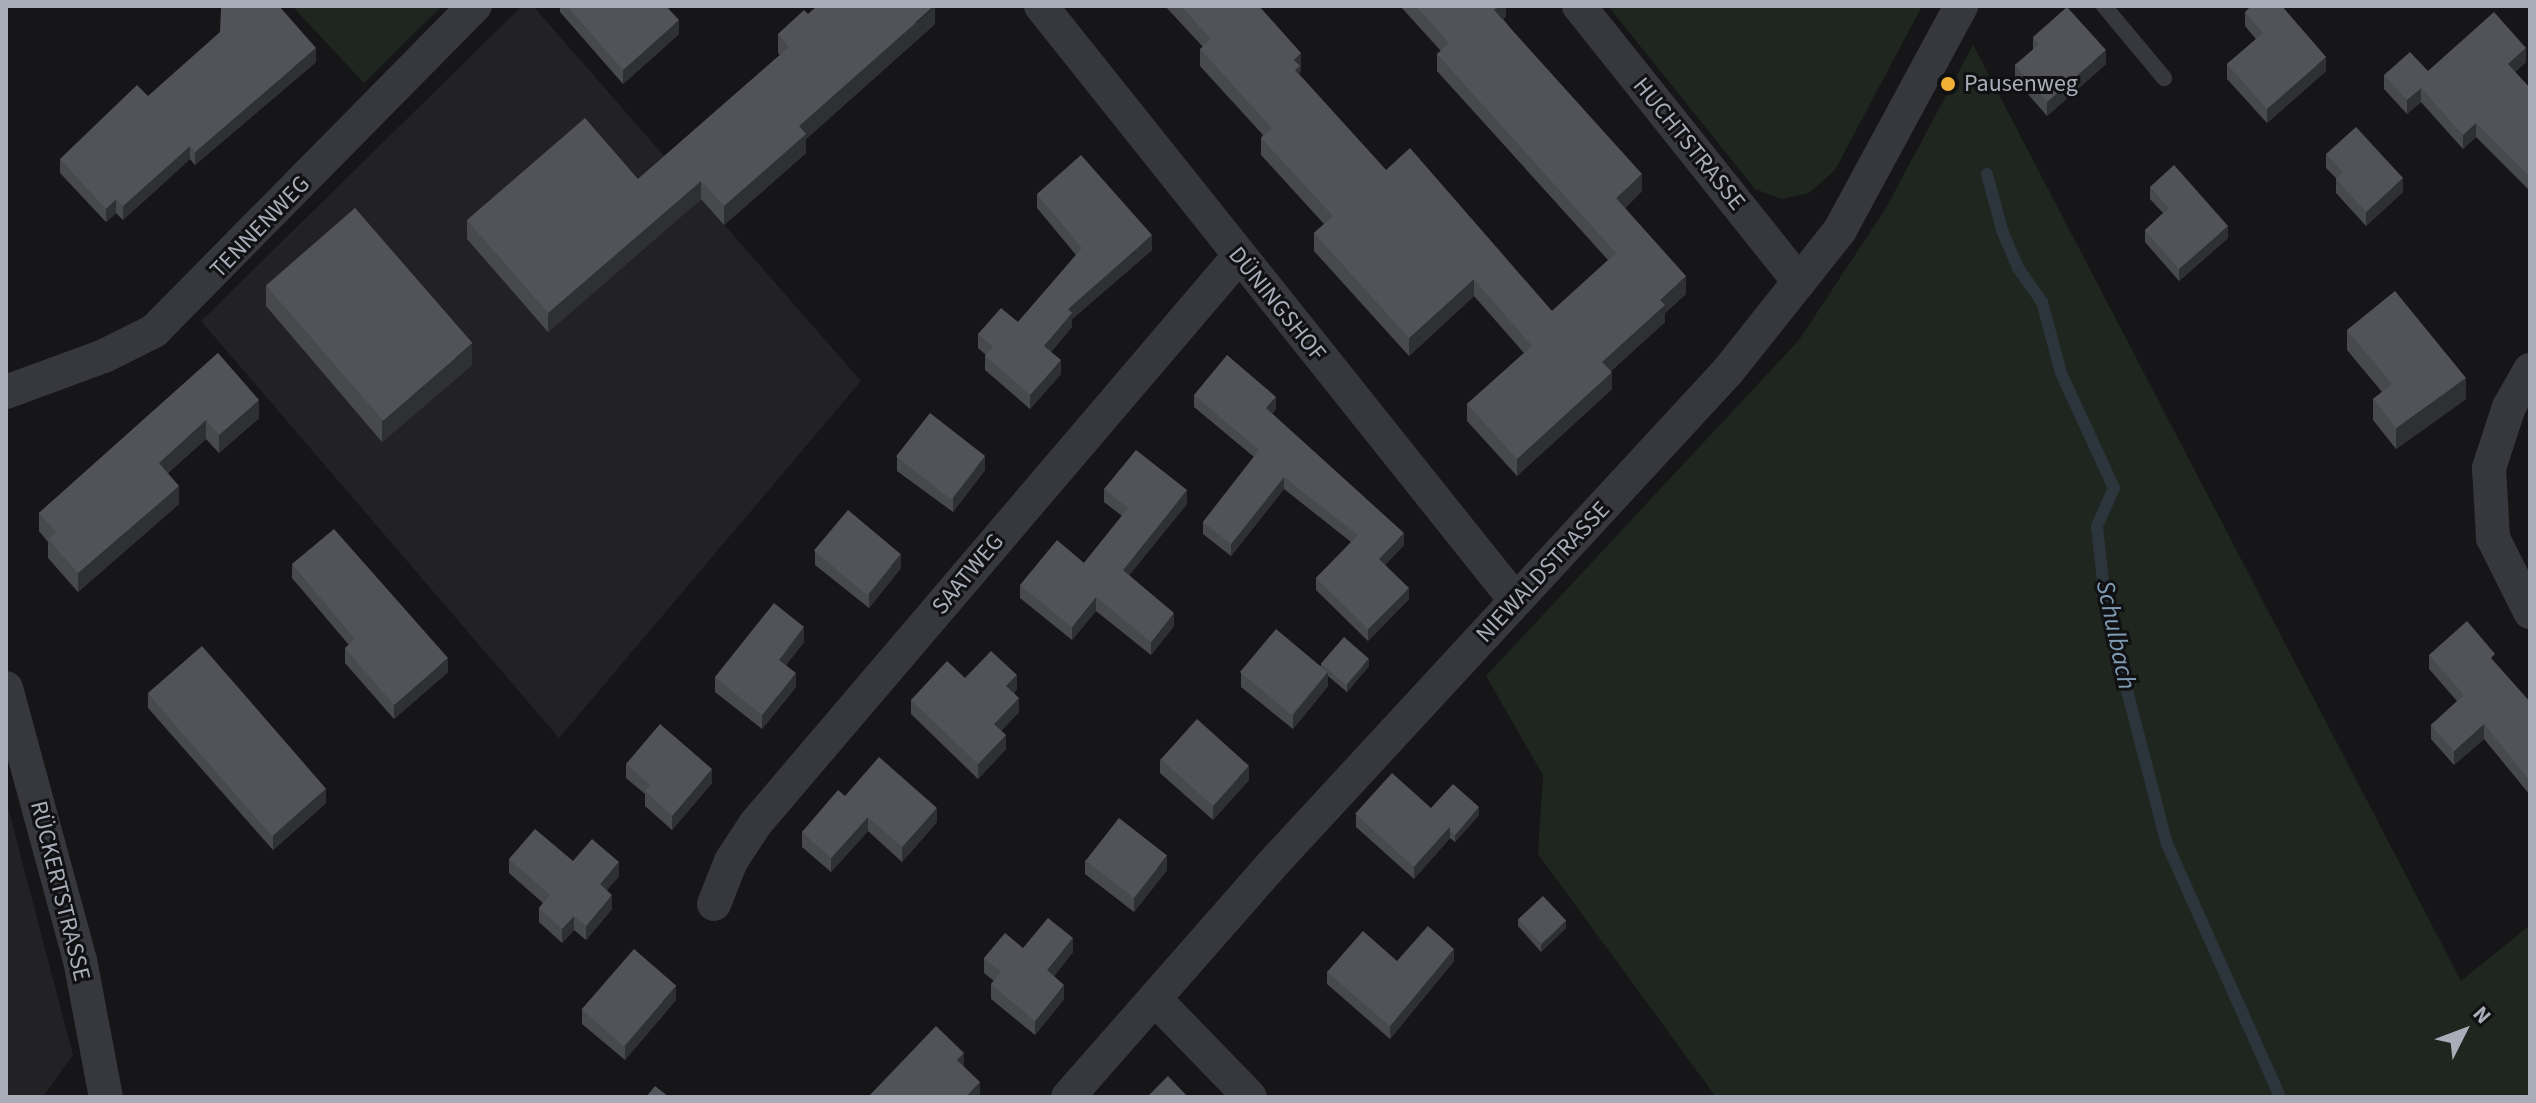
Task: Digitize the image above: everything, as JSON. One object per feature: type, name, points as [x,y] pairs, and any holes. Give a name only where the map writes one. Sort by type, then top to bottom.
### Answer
[{"type":"street","name":"TENNENWEG","points":[[6,392],[104,356],[154,331],[475,6]]},
{"type":"street","name":"DÜNINGSHOF","points":[[1041,6],[1516,601]]},
{"type":"street","name":"HUCHTSTRASSE","points":[[1579,6],[1799,282]]},
{"type":"street","name":"NIEWALDSTRASSE","points":[[1068,1097],[1728,371],[1799,282],[1870,181],[1961,6]]},
{"type":"street","name":"SAATWEG","points":[[714,904],[731,861],[756,823],[1239,256]]},
{"type":"street","points":[[2530,370],[2509,407],[2489,468],[2493,538],[2530,612]]},
{"type":"street","name":"RÜCKERTSTRASSE","points":[[6,688],[80,960],[106,1097]]},
{"type":"street","points":[[1155,999],[1250,1097]]},
{"type":"lane","points":[[2104,6],[2164,78]]},
{"type":"shaded area","points":[[292,6],[442,6],[364,83]]},
{"type":"shaded area","points":[[522,6],[533,6],[861,381],[559,738],[201,321]]},
{"type":"shaded area","points":[[1608,6],[1922,6],[1835,170],[1809,193],[1781,199],[1755,189]]},
{"type":"shaded area","points":[[1973,45],[2461,981],[2530,925],[2530,1097],[1716,1097],[1538,854],[1543,775],[1486,676],[1799,340],[1886,208]]},
{"type":"shaded area","points":[[6,800],[73,1055],[43,1097],[6,1097]]},
{"type":"building","points":[[279,6],[316,48],[195,152],[190,146],[123,206],[116,199],[106,209],[60,159],[137,85],[148,96],[220,32],[221,8]]},
{"type":"building","points":[[567,6],[666,6],[679,20],[623,70]]},
{"type":"building","points":[[817,6],[934,6],[799,126],[806,134],[724,206],[701,181],[548,313],[467,220],[585,118],[638,179],[789,47],[778,34],[804,10],[808,14]]},
{"type":"building","points":[[1181,6],[1259,6],[1301,53],[1294,60],[1300,66],[1295,70],[1386,170],[1410,148],[1552,311],[1616,253],[1437,54],[1449,43],[1416,6],[1498,6],[1494,10],[1642,174],[1616,198],[1686,276],[1660,300],[1665,305],[1602,362],[1612,372],[1517,459],[1467,404],[1532,346],[1474,279],[1409,338],[1314,233],[1333,216],[1261,138],[1272,128],[1200,49],[1211,39]]},
{"type":"building","points":[[2251,6],[2282,6],[2326,57],[2267,109],[2227,64],[2263,33],[2245,12]]},
{"type":"building","points":[[2067,7],[2106,50],[2047,102],[2015,65],[2039,44],[2033,37]]},
{"type":"building","points":[[2494,12],[2526,48],[2508,64],[2530,88],[2530,177],[2476,123],[2463,135],[2421,88],[2407,100],[2384,75],[2410,52],[2428,71]]},
{"type":"building","points":[[2356,127],[2403,178],[2366,212],[2336,179],[2343,172],[2326,154]]},
{"type":"building","points":[[1081,155],[1152,235],[1068,309],[1072,313],[1044,346],[1061,360],[1030,395],[985,356],[993,347],[978,334],[1001,308],[1018,322],[1082,248],[1037,194]]},
{"type":"building","points":[[2174,165],[2228,226],[2179,269],[2145,230],[2169,208],[2150,187]]},
{"type":"building","points":[[355,208],[472,343],[383,421],[266,285]]},
{"type":"building","points":[[2395,291],[2466,378],[2396,428],[2373,399],[2392,384],[2347,330]]},
{"type":"building","points":[[218,353],[259,400],[219,435],[206,420],[159,463],[179,486],[78,573],[48,539],[56,532],[39,513]]},
{"type":"building","points":[[1227,355],[1276,397],[1266,408],[1404,533],[1379,559],[1409,588],[1368,629],[1316,578],[1358,535],[1284,477],[1231,544],[1203,522],[1259,450],[1194,395]]},
{"type":"building","points":[[930,413],[985,456],[951,499],[896,456]]},
{"type":"building","points":[[1136,450],[1187,490],[1123,570],[1174,613],[1151,642],[1096,597],[1072,627],[1020,585],[1057,540],[1084,563],[1128,508],[1104,489]]},
{"type":"building","points":[[848,510],[901,554],[867,595],[814,551]]},
{"type":"building","points":[[334,529],[448,658],[394,705],[345,648],[355,639],[292,564]]},
{"type":"building","points":[[774,603],[804,627],[779,660],[796,673],[762,715],[715,677]]},
{"type":"building","points":[[2467,621],[2495,654],[2491,658],[2530,702],[2530,781],[2484,724],[2454,751],[2431,725],[2464,695],[2429,655]]},
{"type":"building","points":[[1276,629],[1327,672],[1291,715],[1240,672]]},
{"type":"building","points":[[1344,637],[1369,659],[1346,685],[1321,663]]},
{"type":"building","points":[[202,646],[326,789],[272,836],[148,693]]},
{"type":"building","points":[[991,651],[1017,675],[1006,686],[1019,698],[994,724],[1006,735],[978,764],[911,700],[947,661],[965,678]]},
{"type":"building","points":[[1197,719],[1249,766],[1213,806],[1161,759]]},
{"type":"building","points":[[660,724],[712,769],[672,816],[645,791],[650,785],[626,764]]},
{"type":"building","points":[[879,757],[937,808],[902,847],[868,817],[831,858],[802,832],[838,790],[845,796]]},
{"type":"building","points":[[1392,773],[1451,826],[1414,867],[1355,814]]},
{"type":"building","points":[[1453,784],[1479,807],[1455,835],[1431,808]]},
{"type":"building","points":[[1119,818],[1167,856],[1134,898],[1086,861]]},
{"type":"building","points":[[535,829],[573,861],[592,839],[619,862],[600,884],[612,895],[586,926],[574,916],[562,929],[539,908],[550,895],[509,859]]},
{"type":"building","points":[[1543,896],[1566,921],[1541,944],[1518,919]]},
{"type":"building","points":[[1048,918],[1073,938],[1047,970],[1064,985],[1035,1021],[991,984],[1001,972],[984,958],[1005,933],[1023,948]]},
{"type":"building","points":[[1428,926],[1454,949],[1390,1026],[1327,972],[1363,931],[1397,961]]},
{"type":"building","points":[[634,949],[676,986],[624,1046],[582,1009]]},
{"type":"building","points":[[936,1026],[964,1053],[957,1060],[980,1082],[966,1097],[868,1097]]},
{"type":"building","points":[[1168,1076],[1188,1097],[1147,1097]]},
{"type":"building","points":[[655,1086],[669,1097],[646,1097]]},
{"type":"waterway","name":"Schulbach","points":[[1987,174],[2002,230],[2018,268],[2042,302],[2061,373],[2114,488],[2097,526],[2106,610],[2167,844],[2280,1097]]},
{"type":"place","name":"Pausenweg","points":[[1948,84]]}]
